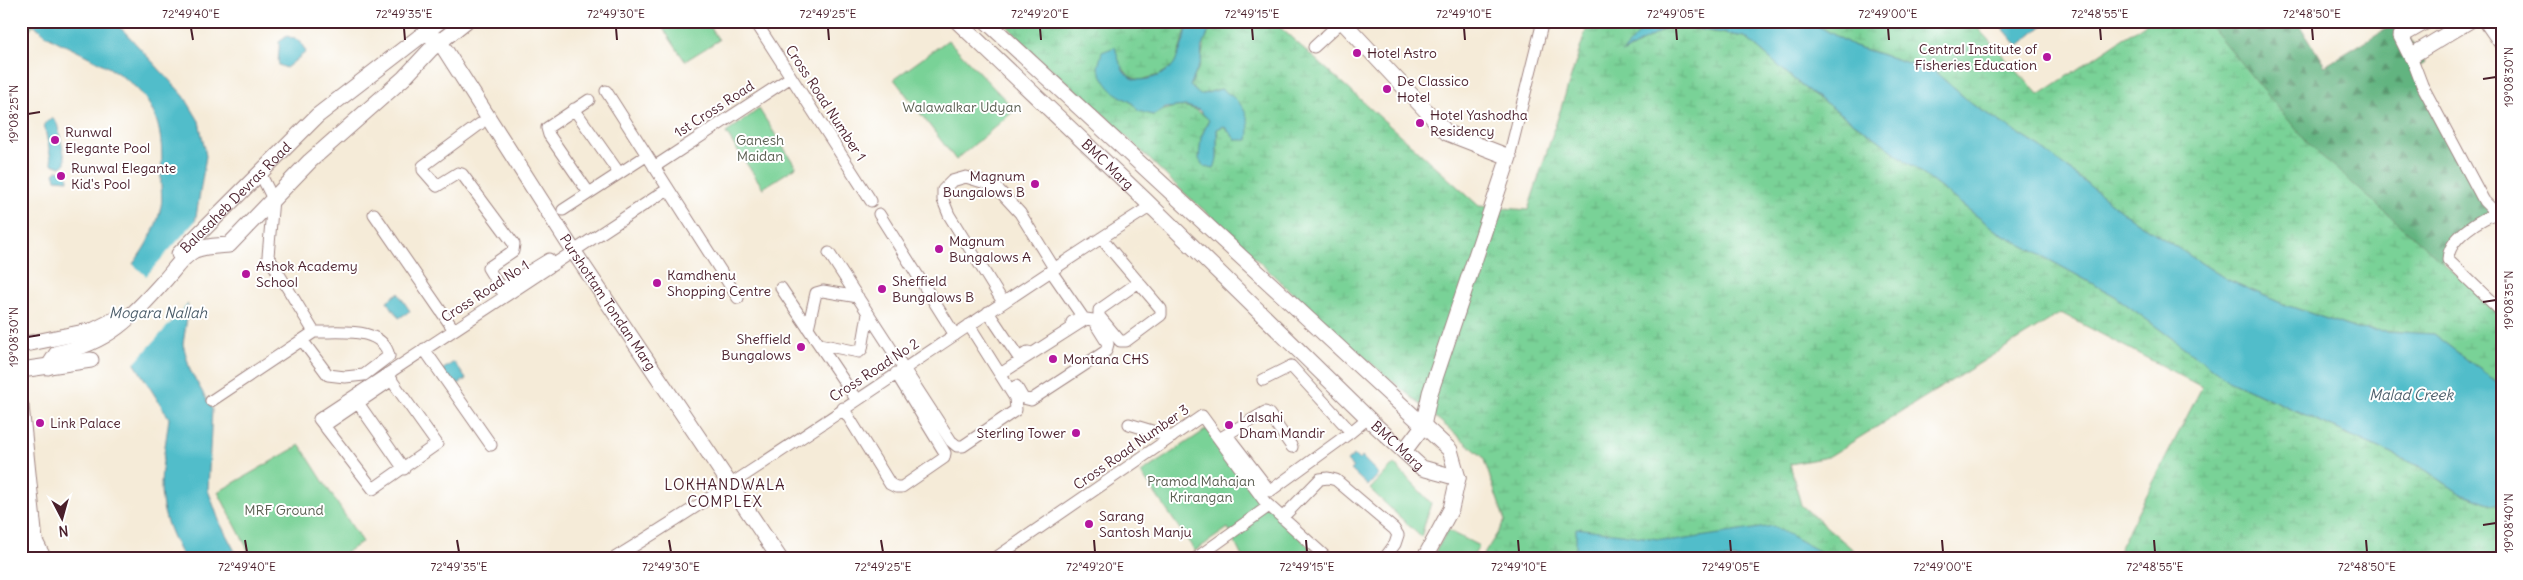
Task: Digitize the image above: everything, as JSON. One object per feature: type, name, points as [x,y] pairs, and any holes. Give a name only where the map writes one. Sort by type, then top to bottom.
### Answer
[{"type":"street","name":"Balasaheb Devras Road","points":[[21,345],[100,328],[125,317],[317,116],[427,34],[440,21]]},
{"type":"street","name":"Balasaheb Devras Road","points":[[186,252],[205,247],[228,245],[310,161],[466,21]]},
{"type":"street","name":"Cross Road Number 1","points":[[755,21],[871,201]]},
{"type":"street","name":"BMC Marg","points":[[957,21],[1422,468],[1458,478]]},
{"type":"street","name":"BMC Marg","points":[[986,21],[1450,450],[1458,478]]},
{"type":"street","points":[[1314,47],[1342,21],[1447,133],[1509,157]]},
{"type":"street","points":[[1404,451],[1423,426],[1430,393],[1509,157],[1543,21]]},
{"type":"street","points":[[2427,21],[2401,36],[2422,86],[2484,201],[2499,212],[2454,242],[2448,251],[2448,260],[2502,312]]},
{"type":"street","points":[[2411,56],[2469,21]]},
{"type":"street","points":[[2484,21],[2502,47]]},
{"type":"street","points":[[427,34],[436,46]]},
{"type":"street","name":"Purshottam Tondan Marg","points":[[436,46],[642,366],[780,559]]},
{"type":"street","name":"1st Cross Road","points":[[654,167],[791,77]]},
{"type":"street","name":"Purshottam Tondan Marg","points":[[460,84],[480,124],[569,255]]},
{"type":"street","points":[[606,91],[738,298]]},
{"type":"street","points":[[589,100],[548,125],[548,131],[589,193]]},
{"type":"street","points":[[574,109],[619,173]]},
{"type":"street","points":[[480,124],[423,166],[423,170],[437,186],[458,173],[462,174],[514,244],[513,251],[488,268],[502,292],[549,259]]},
{"type":"street","points":[[563,210],[646,156]]},
{"type":"street","points":[[260,174],[273,199],[268,256],[314,332]]},
{"type":"street","points":[[987,313],[1019,358],[1082,316],[1020,214],[995,186],[966,177],[952,181],[943,190],[943,200],[949,215],[1003,302]]},
{"type":"street","name":"Cross Road No 1","points":[[321,422],[390,377],[424,349],[454,330],[502,292],[569,255],[668,189]]},
{"type":"street","name":"Cross Road No 2","points":[[614,559],[728,488],[856,399],[1151,206]]},
{"type":"street","points":[[374,214],[454,330]]},
{"type":"street","points":[[880,214],[955,335]]},
{"type":"street","points":[[1101,238],[1139,282],[1161,309],[1161,315],[1126,341],[1120,341],[1099,316],[1099,310],[1139,282]]},
{"type":"street","points":[[829,253],[858,297],[900,371],[945,453],[944,458],[902,487],[896,487],[890,484],[843,408]]},
{"type":"street","points":[[781,288],[856,399]]},
{"type":"street","points":[[808,328],[816,293],[823,291],[858,297]]},
{"type":"street","points":[[987,313],[1019,362]]},
{"type":"street","points":[[819,344],[860,351],[868,314]]},
{"type":"street","points":[[48,366],[57,353],[86,346],[104,338],[125,317]]},
{"type":"street","points":[[971,324],[1023,398],[1031,400],[1106,351],[1108,344],[1093,320],[1086,319],[1005,371]]},
{"type":"street","points":[[900,371],[951,441],[957,446],[963,446],[1016,410],[1017,404],[971,324]]},
{"type":"street","points":[[211,401],[302,340],[314,332],[371,334],[379,339],[389,356],[364,375],[328,376],[302,340]]},
{"type":"street","points":[[424,349],[491,445]]},
{"type":"street","points":[[21,370],[91,360]]},
{"type":"street","points":[[1263,380],[1291,366],[1351,432]]},
{"type":"street","points":[[390,377],[437,444],[377,488],[369,487],[321,422],[358,403],[390,377]]},
{"type":"street","points":[[358,403],[404,469]]},
{"type":"street","points":[[21,406],[35,541],[44,559]]},
{"type":"street","points":[[1292,447],[1269,414],[1265,412],[1232,450],[1270,491],[1368,418]]},
{"type":"street","name":"Cross Road Number 3","points":[[994,559],[1202,416],[1232,450],[1269,506],[1328,559]]},
{"type":"street","points":[[1129,424],[1172,437]]},
{"type":"street","points":[[1424,559],[1451,509],[1458,478]]},
{"type":"street","points":[[1282,518],[1320,479],[1336,480],[1394,529],[1398,535],[1395,544],[1384,559]]},
{"type":"street","name":"Purshottam Tondan Marg","points":[[728,488],[768,559]]},
{"type":"street","points":[[1195,559],[1269,506]]},
{"type":"street","points":[[30,559],[35,541]]},
{"type":"green space","points":[[21,21],[31,21],[34,25],[26,32],[21,33]]},
{"type":"green space","points":[[658,21],[706,21],[719,40],[685,61]]},
{"type":"green space","points":[[1003,21],[1189,21],[1175,64],[1160,75],[1140,80],[1130,77],[1121,66],[1120,96],[1153,115],[1176,107],[1196,110],[1209,120],[1201,137],[1217,159],[1217,129],[1224,126],[1236,140],[1221,89],[1200,95],[1190,86],[1200,63],[1208,30],[1214,21],[1273,21],[1479,206],[1528,210],[1589,21],[1629,21],[1644,28],[1624,52],[1672,25],[1745,37],[1803,87],[1880,141],[1995,230],[2115,296],[2228,380],[2421,467],[2461,494],[2489,504],[2502,503],[2502,559],[2114,559],[2202,387],[2061,313],[1828,457],[1790,464],[1801,505],[1864,559],[1481,559],[1505,521],[1483,457],[1330,329],[1181,190],[1097,108],[1032,53]]},
{"type":"green space","points":[[1809,21],[1971,21],[2039,95],[2149,21],[2206,21],[2310,146],[2502,314],[2502,386],[2433,334],[2356,329],[2283,304],[2226,279],[2128,216],[2040,147],[1973,105],[1934,71],[1854,46]]},
{"type":"green space","points":[[2201,21],[2297,21],[2325,66],[2398,21],[2426,21],[2407,34],[2425,63],[2412,71],[2494,211],[2437,266],[2302,145]]},
{"type":"green space","name":"Walawalkar Udyan","points":[[948,40],[1015,110],[956,160],[894,79]]},
{"type":"green space","name":"Ganesh Maidan","points":[[759,109],[796,167],[763,188],[726,133]]},
{"type":"green space","name":"Pramod Mahajan Krirangan","points":[[1207,429],[1319,559],[1243,559],[1228,528],[1195,551],[1141,473]]},
{"type":"green space","name":"MRF Ground","points":[[300,445],[362,542],[336,559],[253,559],[218,492]]},
{"type":"green space","points":[[1394,464],[1431,503],[1421,537],[1370,489]]},
{"type":"green space","points":[[1448,530],[1479,546],[1472,559],[1431,559]]},
{"type":"water","name":"Mogara Nallah","points":[[31,21],[110,21],[124,31],[184,96],[199,121],[206,156],[186,278],[188,312],[183,344],[190,370],[212,409],[208,490],[220,523],[239,559],[184,559],[167,521],[161,490],[169,418],[135,364],[131,347],[142,274],[133,264],[154,229],[162,202],[162,151],[154,113],[145,98],[118,73],[53,39]]},
{"type":"water","points":[[1189,21],[1214,21],[1202,46],[1201,61],[1190,86],[1200,95],[1221,89],[1240,104],[1247,116],[1248,140],[1236,140],[1224,126],[1217,129],[1217,159],[1214,169],[1204,167],[1199,159],[1201,137],[1209,120],[1199,110],[1186,106],[1166,108],[1153,115],[1138,111],[1132,103],[1109,87],[1098,67],[1102,52],[1115,47],[1122,68],[1131,78],[1142,80],[1162,74],[1175,62]]},
{"type":"water","name":"Malad Creek","points":[[1629,21],[1809,21],[1854,46],[1934,71],[1973,105],[2040,147],[2128,216],[2226,279],[2283,304],[2356,329],[2433,334],[2502,386],[2502,503],[2489,504],[2461,494],[2421,467],[2228,380],[2115,296],[1995,230],[1880,141],[1803,87],[1745,37],[1672,25],[1622,53],[1643,29]]},
{"type":"water","points":[[2007,21],[2044,21],[2046,23],[2018,46],[2001,26]]},
{"type":"water","points":[[287,36],[300,41],[306,52],[286,68],[279,65],[278,57],[279,42]]},
{"type":"water","name":"Runwal Elegante Pool","points":[[52,118],[57,123],[65,158],[65,164],[61,167],[52,164],[44,124]]},
{"type":"water","name":"Runwal Elegante Kid's Pool","points":[[57,170],[67,172],[68,180],[56,179],[54,173]]},
{"type":"water","points":[[398,293],[410,311],[399,318],[387,301]]},
{"type":"water","points":[[454,362],[466,379],[454,387],[442,370]]},
{"type":"water","points":[[1354,455],[1359,460],[1362,457],[1379,474],[1368,486],[1351,470],[1353,468],[1347,461]]},
{"type":"water","points":[[1773,526],[1834,559],[1584,559],[1576,553],[1576,528],[1673,541]]},
{"type":"pier","points":[[199,217],[189,278],[190,301],[133,365],[125,326],[128,298],[139,274],[131,265],[133,264],[146,276]]},
{"type":"place","name":"Hotel Astro","points":[[1357,53]]},
{"type":"place","name":"Central Institute of Fisheries Education","points":[[2047,57]]},
{"type":"place","name":"De Classico Hotel","points":[[1387,89]]},
{"type":"place","name":"Hotel Yashodha Residency","points":[[1420,123]]},
{"type":"place","name":"Runwal Elegante Pool","points":[[55,140]]},
{"type":"place","name":"Runwal Elegante Kid's Pool","points":[[61,176]]},
{"type":"place","name":"Magnum Bungalows B","points":[[1035,184]]},
{"type":"place","name":"Magnum Bungalows A","points":[[939,249]]},
{"type":"place","name":"Ashok Academy School","points":[[246,274]]},
{"type":"place","name":"Kamdhenu Shopping Centre","points":[[657,283]]},
{"type":"place","name":"Sheffield Bungalows B","points":[[882,289]]},
{"type":"place","name":"Sheffield Bungalows","points":[[801,347]]},
{"type":"place","name":"Montana CHS","points":[[1053,359]]},
{"type":"place","name":"Link Palace","points":[[40,423]]},
{"type":"place","name":"Lalsahi Dham Mandir","points":[[1229,425]]},
{"type":"place","name":"Sterling Tower","points":[[1076,433]]},
{"type":"place","name":"Sarang Santosh Manju","points":[[1089,524]]},
{"type":"district","name":"LOKHANDWALA COMPLEX","points":[[725,494]]}]
